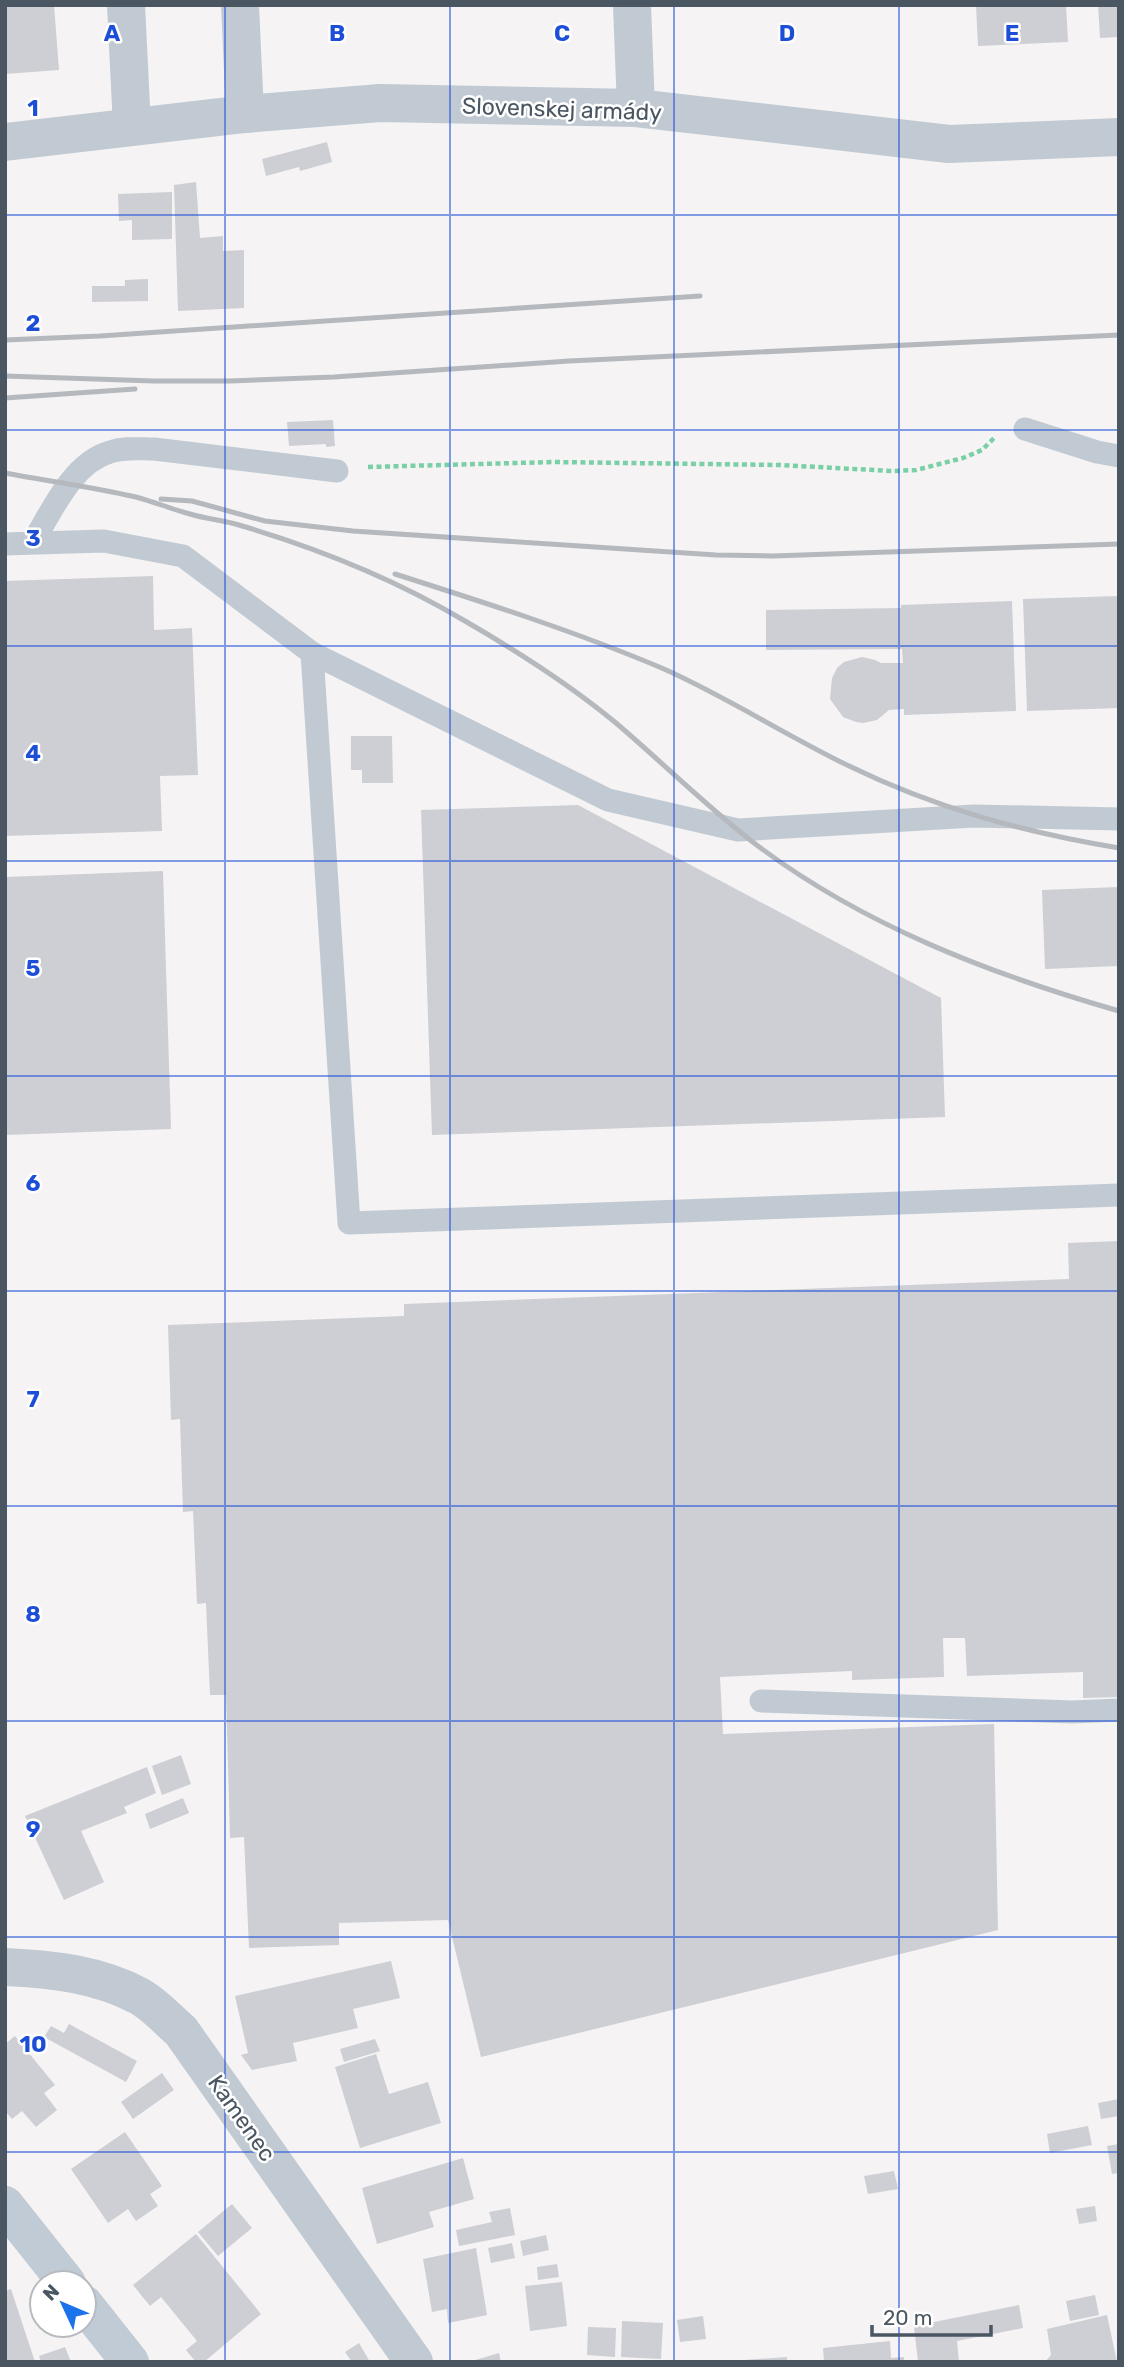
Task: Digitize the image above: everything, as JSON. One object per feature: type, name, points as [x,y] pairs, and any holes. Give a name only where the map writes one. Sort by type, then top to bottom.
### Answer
[{"type":"street","points":[[126,5],[132,127]]},
{"type":"street","points":[[240,5],[244,114]]},
{"type":"street","points":[[632,5],[636,108]]},
{"type":"street","name":"Slovenskej armády","points":[[5,142],[244,114],[380,103],[636,108],[949,145],[1119,137]]},
{"type":"street","name":"Kamenec","points":[[5,1967],[41,1968],[93,1978],[141,1997],[181,2031],[414,2362]]},
{"type":"street","points":[[5,2205],[56,2269]]},
{"type":"street","points":[[98,2322],[130,2362]]},
{"type":"lane","points":[[1025,429],[1097,452],[1119,456]]},
{"type":"lane","points":[[33,542],[68,485],[85,466],[107,452],[128,448],[154,449],[337,471]]},
{"type":"lane","points":[[5,544],[104,541],[183,556],[312,653],[608,800],[738,830],[974,816],[1119,819]]},
{"type":"lane","points":[[312,653],[349,1223],[1119,1195]]},
{"type":"lane","points":[[761,1701],[1072,1712],[1119,1710]]},
{"type":"path","points":[[337,471],[385,465],[553,462],[780,465],[892,471],[916,470],[963,458]]},
{"type":"building","points":[[5,5],[54,5],[59,70],[5,74]]},
{"type":"building","points":[[976,5],[1066,5],[1068,42],[978,46]]},
{"type":"building","points":[[1098,5],[1119,5],[1119,37],[1100,38]]},
{"type":"building","points":[[327,142],[332,162],[300,171],[299,167],[266,176],[262,159]]},
{"type":"building","points":[[196,182],[200,238],[223,236],[223,251],[244,250],[244,308],[178,311],[174,185]]},
{"type":"building","points":[[172,192],[172,239],[132,240],[132,220],[119,221],[118,194]]},
{"type":"building","points":[[148,279],[148,301],[92,302],[92,286],[125,286],[125,280]]},
{"type":"building","points":[[333,420],[335,446],[289,446],[287,422]]},
{"type":"building","points":[[153,576],[154,630],[192,628],[198,775],[160,776],[162,831],[5,836],[5,581]]},
{"type":"building","points":[[1119,596],[1119,708],[1027,711],[1023,599]]},
{"type":"building","points":[[1012,601],[1016,711],[904,715],[904,709],[889,710],[877,720],[856,722],[843,717],[830,699],[832,678],[837,668],[844,662],[862,657],[881,663],[903,663],[902,649],[766,650],[766,610],[901,608],[901,605]]},
{"type":"building","points":[[351,736],[392,736],[393,783],[362,783],[362,770],[351,770]]},
{"type":"building","points":[[578,805],[941,998],[945,1117],[432,1135],[421,810]]},
{"type":"building","points":[[163,871],[171,1129],[5,1135],[5,877]]},
{"type":"building","points":[[1119,887],[1119,966],[1045,969],[1042,890]]},
{"type":"building","points":[[1119,1241],[1119,1697],[1083,1698],[1083,1672],[967,1676],[965,1638],[943,1638],[944,1677],[852,1680],[852,1671],[720,1677],[723,1734],[994,1724],[998,1930],[481,2057],[448,1920],[339,1923],[339,1945],[249,1948],[244,1837],[230,1838],[226,1695],[210,1695],[206,1603],[197,1604],[193,1511],[183,1512],[180,1419],[171,1420],[168,1325],[404,1316],[404,1304],[1069,1279],[1068,1243]]},
{"type":"building","points":[[181,1755],[191,1784],[162,1795],[152,1766]]},
{"type":"building","points":[[147,1767],[156,1793],[124,1807],[127,1813],[81,1831],[104,1882],[64,1900],[25,1816]]},
{"type":"building","points":[[183,1798],[189,1813],[150,1829],[145,1814]]},
{"type":"building","points":[[391,1961],[400,1998],[353,2009],[358,2028],[293,2043],[297,2061],[252,2070],[241,2055],[248,2053],[235,1996]]},
{"type":"building","points":[[69,2024],[137,2061],[126,2082],[44,2037],[51,2026],[64,2033]]},
{"type":"building","points":[[15,2036],[55,2085],[44,2093],[57,2110],[36,2127],[22,2111],[12,2119],[5,2111],[5,2044]]},
{"type":"building","points":[[375,2039],[380,2051],[344,2062],[340,2049]]},
{"type":"building","points":[[376,2054],[389,2094],[428,2082],[441,2123],[360,2148],[335,2067]]},
{"type":"building","points":[[162,2073],[174,2090],[133,2119],[121,2102]]},
{"type":"building","points":[[1119,2099],[1119,2116],[1101,2119],[1098,2103]]},
{"type":"building","points":[[1088,2126],[1092,2145],[1050,2153],[1047,2134]]},
{"type":"building","points":[[125,2132],[162,2186],[150,2194],[158,2206],[136,2221],[128,2209],[108,2223],[71,2169]]},
{"type":"building","points":[[1119,2144],[1119,2173],[1112,2174],[1107,2146]]},
{"type":"building","points":[[463,2158],[474,2199],[429,2212],[434,2227],[377,2244],[362,2188]]},
{"type":"building","points":[[894,2171],[898,2189],[868,2194],[864,2176]]},
{"type":"building","points":[[232,2204],[252,2228],[218,2256],[198,2232]]},
{"type":"building","points":[[1095,2206],[1097,2221],[1079,2224],[1076,2209]]},
{"type":"building","points":[[510,2208],[515,2235],[459,2246],[456,2230],[492,2222],[489,2212]]},
{"type":"building","points":[[196,2234],[261,2314],[204,2362],[196,2362],[186,2350],[197,2341],[161,2297],[150,2306],[133,2285]]},
{"type":"building","points":[[546,2235],[549,2250],[523,2256],[520,2241]]},
{"type":"building","points":[[512,2243],[515,2258],[491,2263],[488,2248]]},
{"type":"building","points":[[476,2248],[487,2315],[448,2323],[447,2309],[432,2312],[423,2259]]},
{"type":"building","points":[[557,2264],[559,2277],[538,2280],[537,2267]]},
{"type":"building","points":[[562,2282],[567,2326],[530,2331],[525,2286]]},
{"type":"building","points":[[11,2289],[35,2362],[5,2362],[5,2291]]},
{"type":"building","points":[[1095,2295],[1099,2315],[1070,2321],[1066,2301]]},
{"type":"building","points":[[1019,2305],[1023,2328],[957,2341],[959,2362],[918,2362],[914,2326]]},
{"type":"building","points":[[1107,2315],[1117,2362],[1045,2362],[1051,2355],[1047,2329]]},
{"type":"building","points":[[703,2316],[706,2339],[680,2342],[677,2320]]},
{"type":"building","points":[[622,2321],[663,2323],[661,2359],[621,2357]]},
{"type":"building","points":[[588,2327],[616,2328],[615,2357],[587,2355]]},
{"type":"building","points":[[890,2341],[891,2358],[904,2357],[904,2362],[824,2362],[823,2348]]},
{"type":"building","points":[[359,2343],[370,2362],[352,2362],[345,2352]]},
{"type":"building","points":[[65,2347],[71,2362],[41,2362],[39,2356]]},
{"type":"building","points":[[499,2353],[501,2362],[472,2362],[472,2361]]},
{"type":"building","points":[[787,2357],[787,2362],[744,2362],[744,2360]]},
{"type":"railway","points":[[5,340],[700,296]]},
{"type":"railway","points":[[5,376],[230,381],[334,377],[569,361],[1119,335]]},
{"type":"railway","points":[[5,398],[135,389]]},
{"type":"railway","points":[[5,473],[136,497],[196,516],[239,525],[326,554],[383,578],[504,644],[580,695],[754,843],[838,899],[929,944],[975,963],[1119,1011]]},
{"type":"railway","points":[[161,499],[192,501],[265,521],[353,531],[716,555],[773,556],[1119,544]]},
{"type":"railway","points":[[395,574],[565,630],[664,669],[847,765],[913,794],[1014,826],[1119,848]]}]
